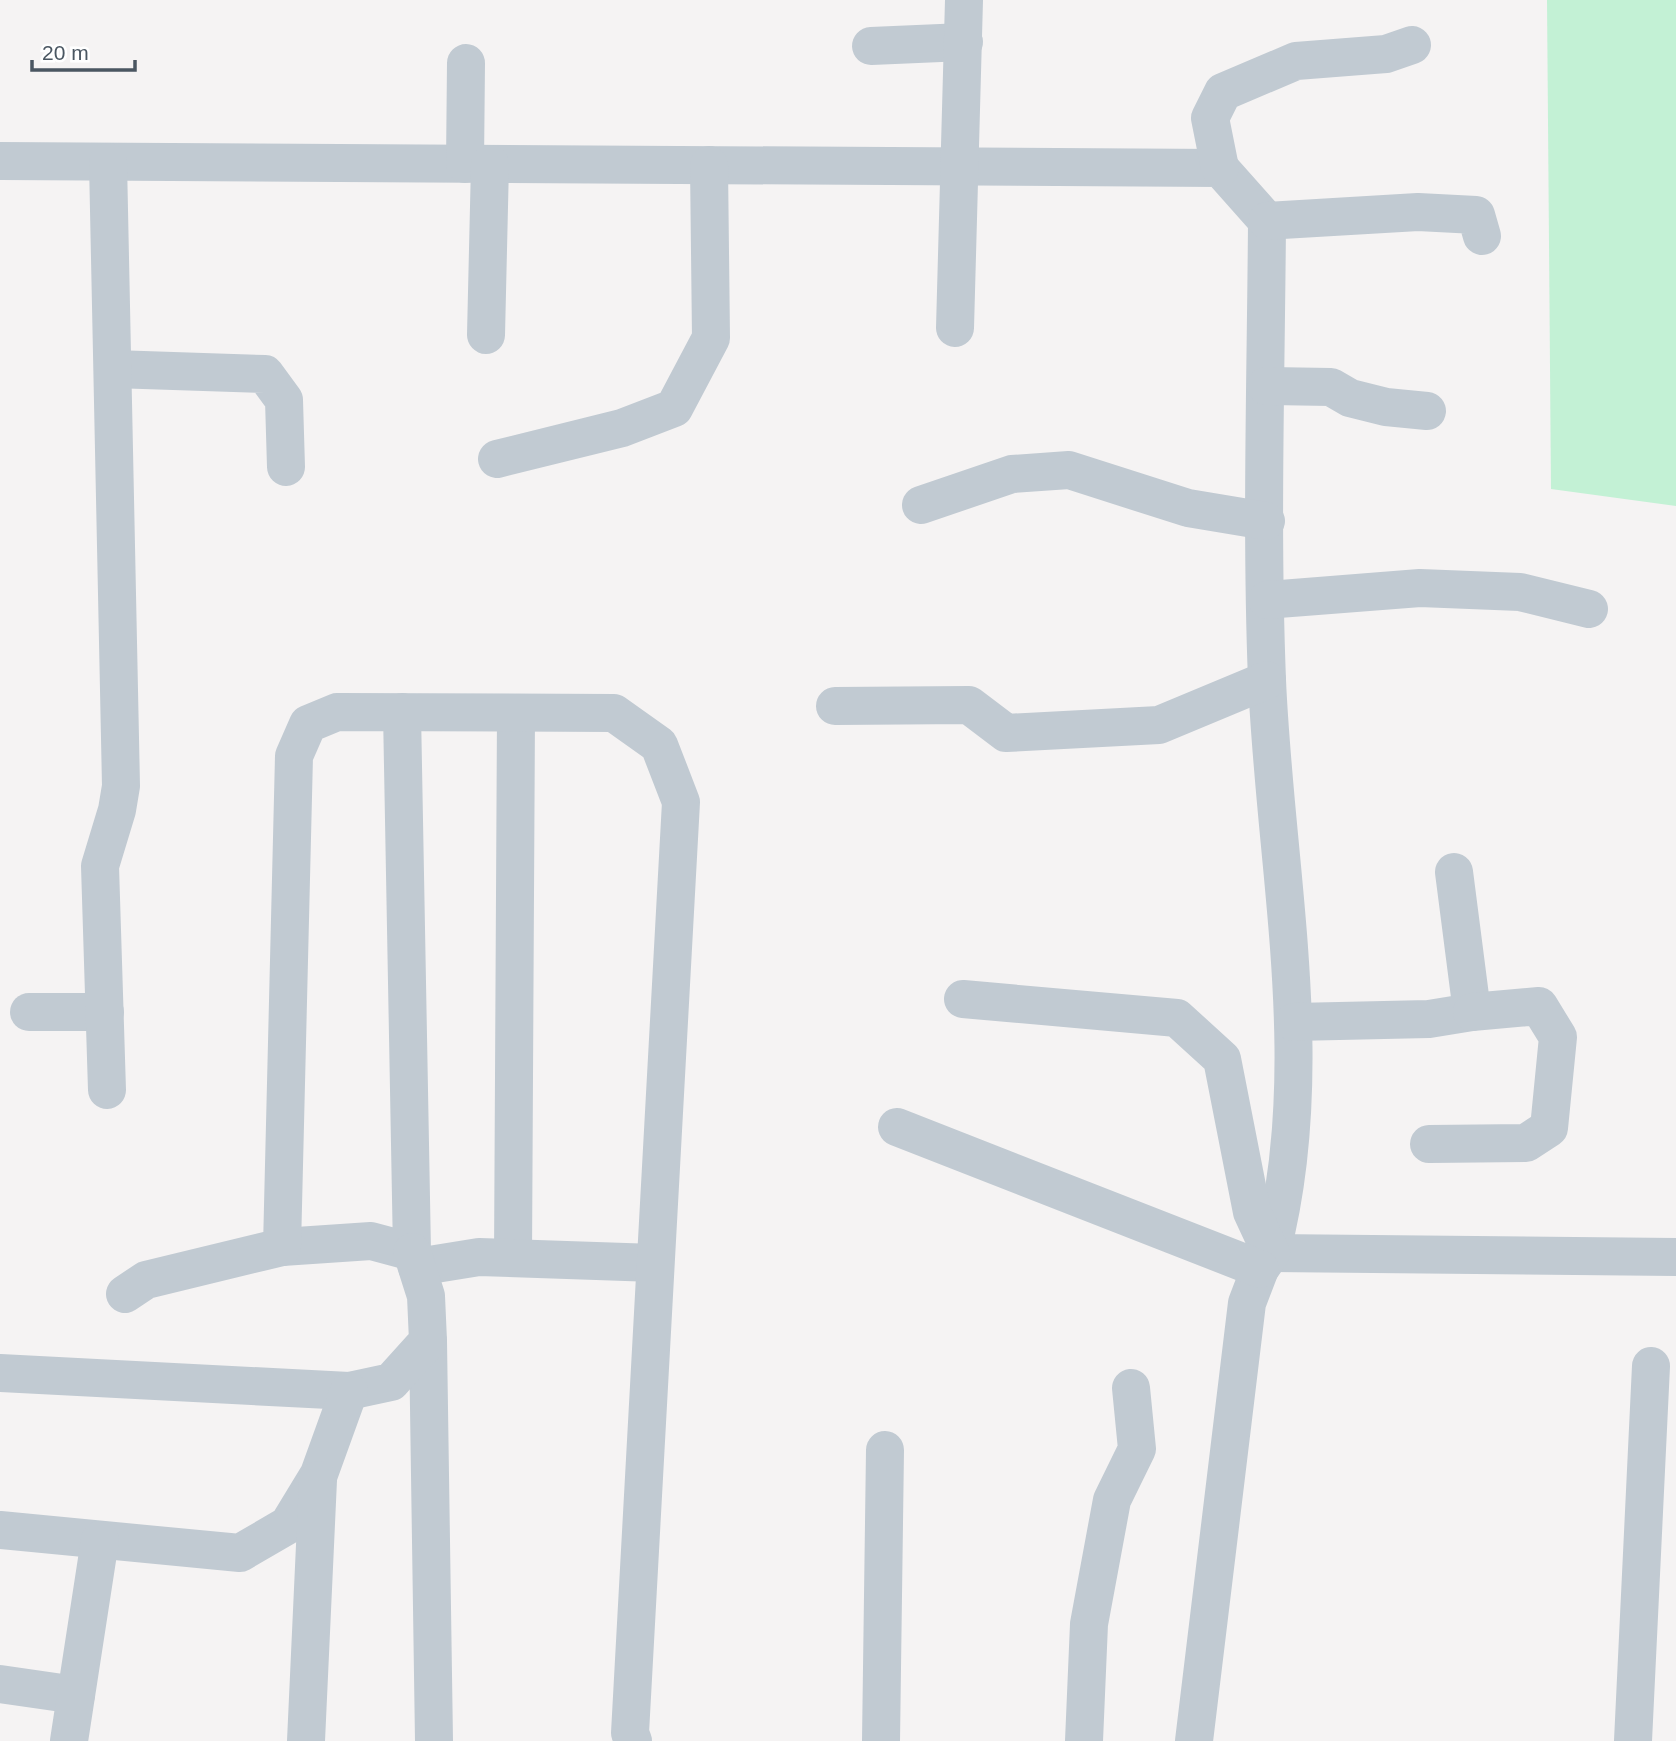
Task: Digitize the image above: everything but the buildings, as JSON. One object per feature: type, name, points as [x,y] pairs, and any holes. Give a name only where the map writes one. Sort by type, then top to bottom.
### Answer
[{"type":"lane","points":[[955,328],[962,167],[964,0]]},
{"type":"lane","points":[[871,46],[964,42]]},
{"type":"lane","points":[[1194,1741],[1247,1303],[1265,1261],[1283,1206],[1289,1146],[1294,1021],[1267,680],[1267,221],[1220,168],[1210,118],[1223,92],[1296,61],[1386,54],[1412,45]]},
{"type":"lane","points":[[466,63],[477,164],[486,335]]},
{"type":"lane","points":[[0,161],[1220,168]]},
{"type":"lane","points":[[107,1090],[100,866],[117,810],[121,786],[108,162]]},
{"type":"lane","points":[[497,459],[622,428],[674,408],[711,338],[709,165]]},
{"type":"lane","points":[[1267,221],[1418,212],[1476,215],[1482,236]]},
{"type":"lane","points":[[113,369],[265,374],[284,400],[286,467]]},
{"type":"lane","points":[[1266,386],[1331,387],[1350,398],[1387,407],[1427,411]]},
{"type":"lane","points":[[921,505],[1012,474],[1069,470],[1188,508],[1266,521]]},
{"type":"lane","points":[[1267,600],[1420,588],[1520,592],[1589,609]]},
{"type":"lane","points":[[835,706],[969,705],[1006,733],[1159,725],[1267,680]]},
{"type":"lane","points":[[282,1247],[294,756],[308,724],[337,712],[614,713],[659,745],[681,802],[630,1738]]},
{"type":"lane","points":[[402,712],[415,1259],[426,1296],[428,1341],[434,1741]]},
{"type":"lane","points":[[513,1258],[516,713]]},
{"type":"lane","points":[[1454,872],[1472,1012]]},
{"type":"lane","points":[[963,999],[1177,1018],[1222,1059],[1252,1212],[1265,1261]]},
{"type":"lane","points":[[1294,1021],[1429,1019],[1539,1006],[1558,1037],[1549,1128],[1526,1143],[1429,1144]]},
{"type":"lane","points":[[29,1012],[104,1012]]},
{"type":"lane","points":[[897,1127],[1265,1261],[1676,1257]]},
{"type":"lane","points":[[125,1294],[146,1280],[282,1247],[371,1241],[415,1259],[479,1257],[655,1263]]},
{"type":"lane","points":[[0,1373],[349,1391],[391,1382],[428,1341]]},
{"type":"lane","points":[[1633,1741],[1651,1366]]},
{"type":"lane","points":[[1084,1741],[1089,1624],[1112,1500],[1137,1449],[1131,1388]]},
{"type":"lane","points":[[0,1530],[240,1553],[288,1525],[318,1474],[349,1391]]},
{"type":"lane","points":[[881,1741],[885,1450]]},
{"type":"lane","points":[[306,1741],[318,1474]]},
{"type":"lane","points":[[69,1741],[100,1540]]},
{"type":"lane","points":[[0,1684],[76,1695]]},
{"type":"green space","points":[[1547,0],[1676,0],[1676,506],[1551,489]]}]
